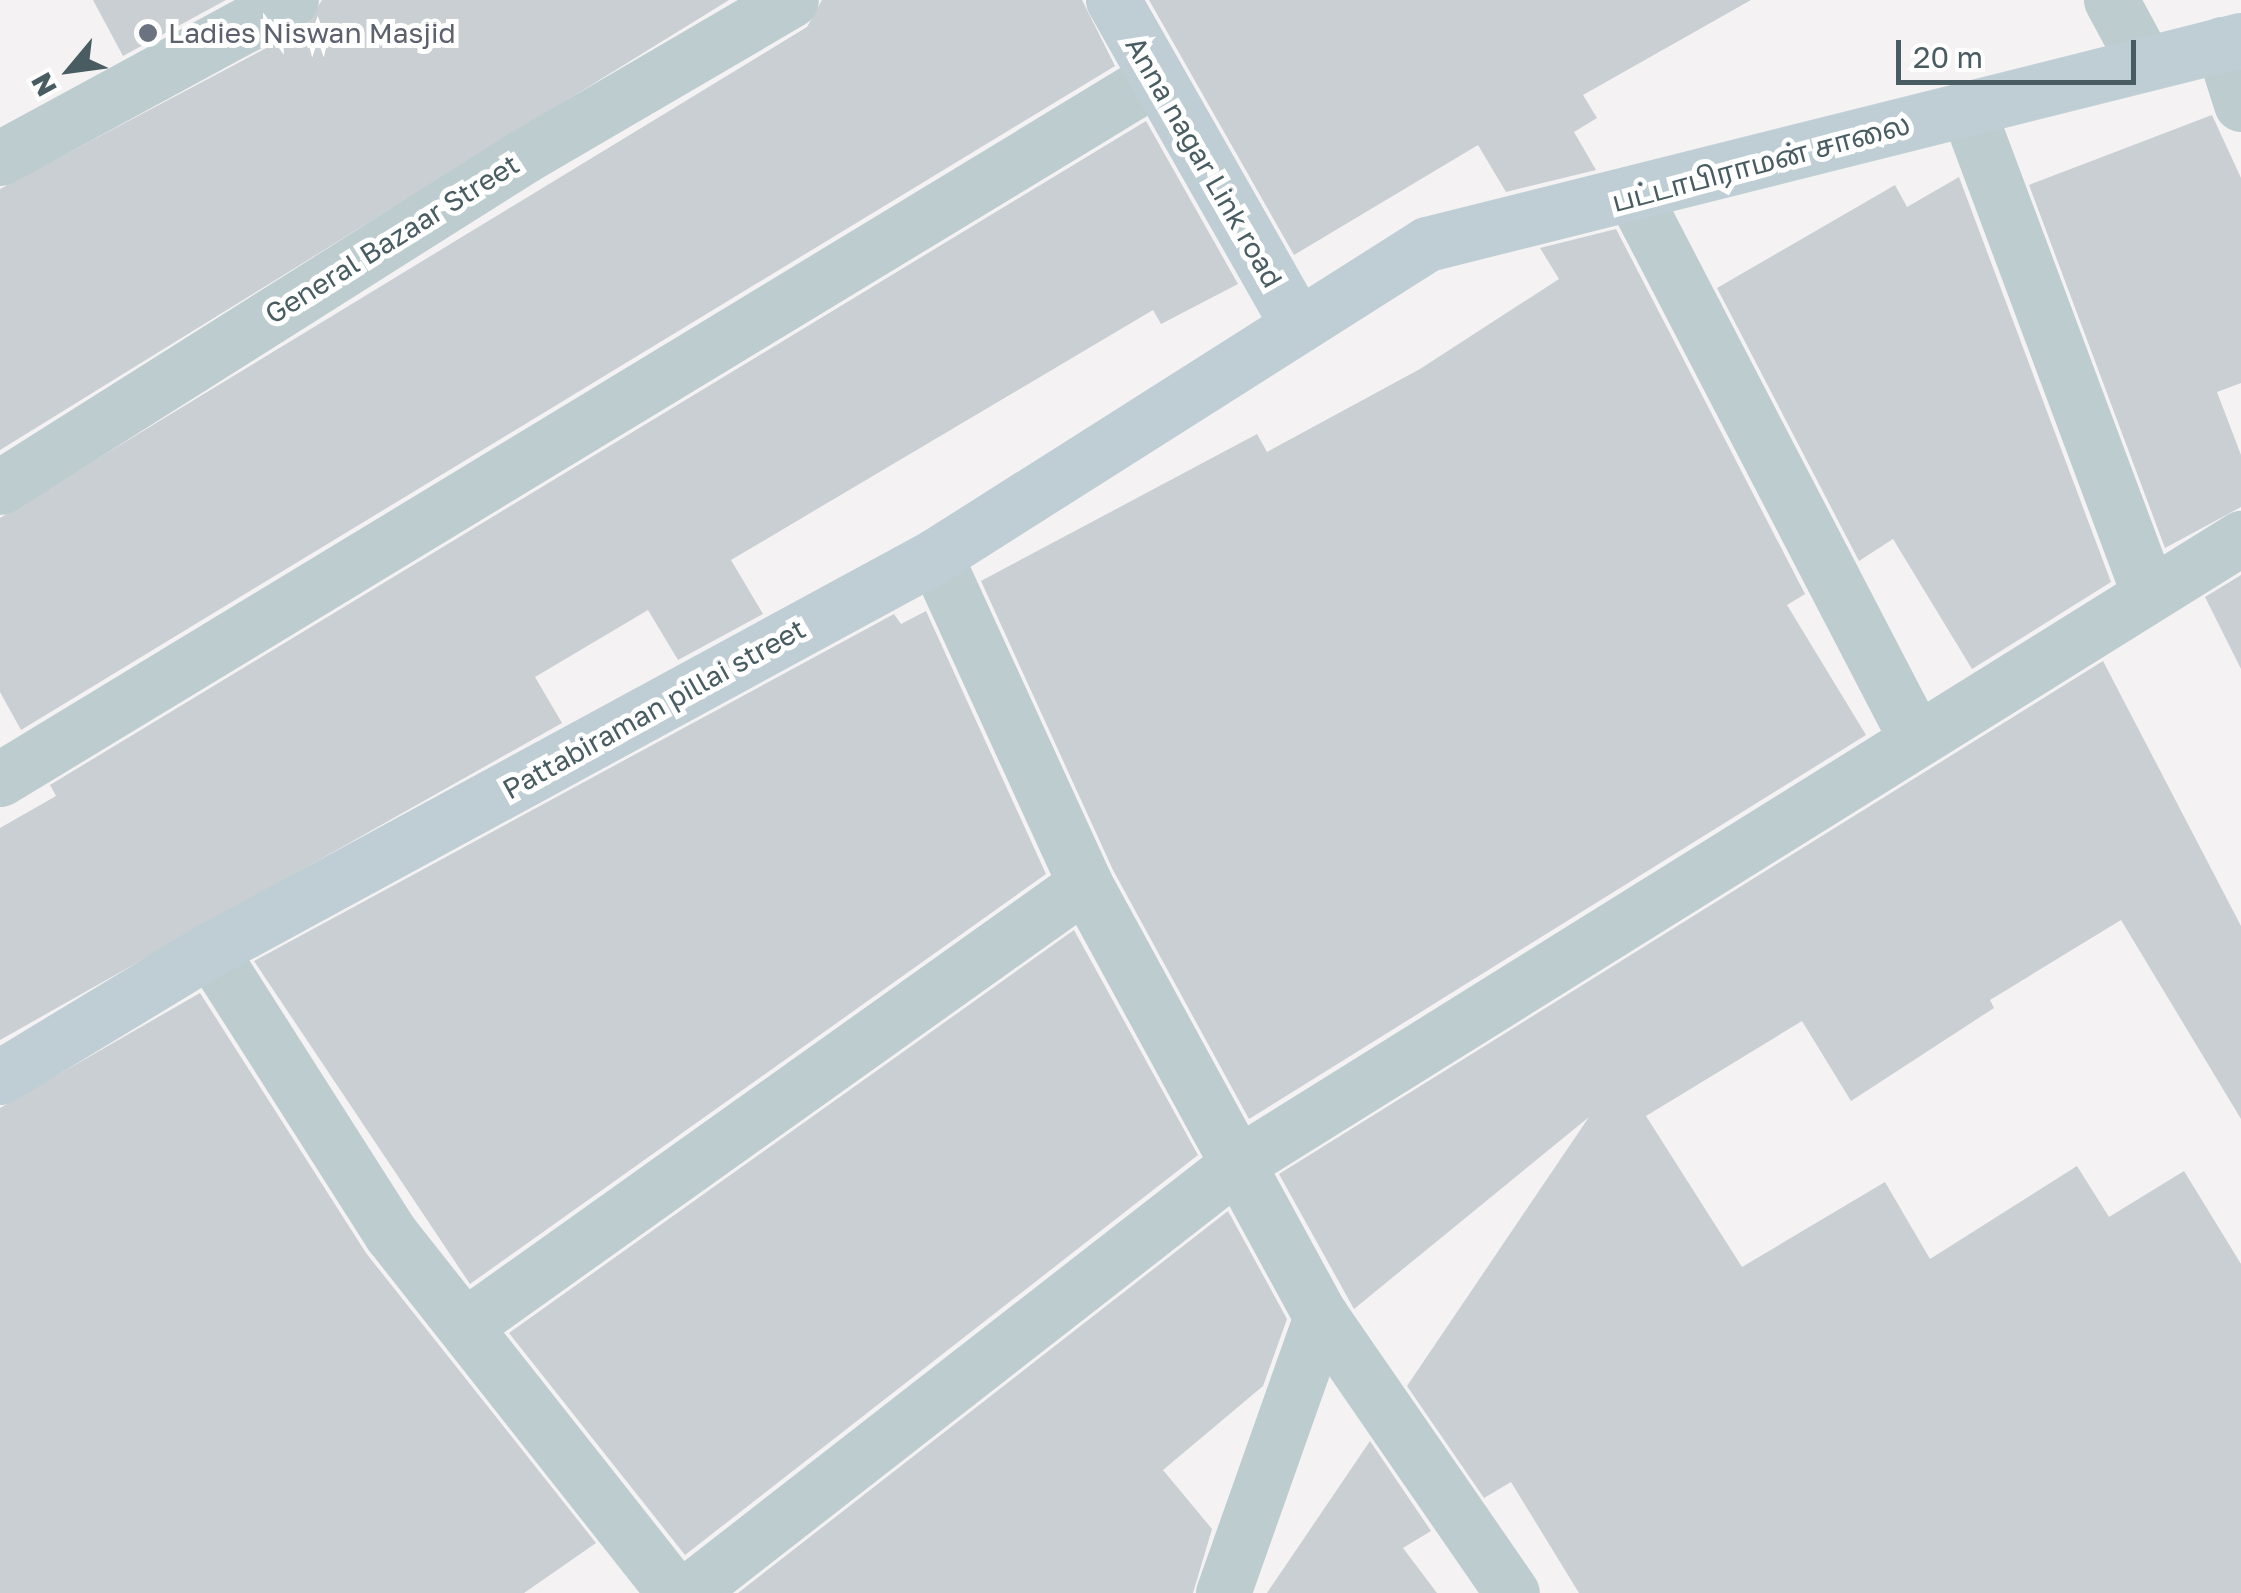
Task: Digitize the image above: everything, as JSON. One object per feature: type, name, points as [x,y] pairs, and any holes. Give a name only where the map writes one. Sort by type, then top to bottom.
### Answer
[{"type":"street","points":[[0,158],[292,0]]},
{"type":"street","name":"General Bazaar Street","points":[[0,487],[524,156],[790,0]]},
{"type":"street","name":"Anna nagar Link road","points":[[1113,0],[1154,79],[1296,322]]},
{"type":"street","points":[[2111,0],[2145,63]]},
{"type":"street","points":[[2232,42],[2241,104]]},
{"type":"street","name":"பட்டாபிராமன் சாலை","points":[[1296,322],[1427,244],[1635,198],[1967,108],[2232,42]]},
{"type":"street","points":[[0,779],[1154,79]]},
{"type":"street","points":[[1967,108],[2148,594]]},
{"type":"street","points":[[1635,198],[1914,735]]},
{"type":"street","name":"Pattabiraman pillai street","points":[[0,1077],[210,950],[935,556],[1296,322]]},
{"type":"street","points":[[687,1593],[1240,1162],[1914,735],[2241,538]]},
{"type":"street","points":[[935,556],[1085,884],[1322,1316],[1512,1593]]},
{"type":"street","points":[[466,1325],[1085,884]]},
{"type":"street","points":[[210,950],[391,1234],[676,1593]]},
{"type":"street","points":[[1224,1593],[1322,1316]]},
{"type":"building","name":"Ladies Niswan Masjid","points":[[93,0],[226,0],[123,56]]},
{"type":"building","points":[[322,0],[729,0],[0,450],[0,189],[306,27]]},
{"type":"building","points":[[822,0],[1082,0],[1115,66],[21,730],[0,692],[0,518],[807,27]]},
{"type":"building","points":[[1149,0],[1751,0],[1583,95],[1597,118],[1574,132],[1596,170],[1506,192],[1478,145],[1294,255]]},
{"type":"building","points":[[2212,115],[2241,178],[2241,383],[2217,392],[2241,455],[2241,507],[2165,548],[2029,185]]},
{"type":"building","points":[[1146,121],[1238,284],[1161,324],[1153,310],[731,560],[763,614],[678,660],[648,610],[535,677],[562,723],[0,1040],[0,828],[56,796],[50,785]]},
{"type":"building","points":[[1959,177],[2111,582],[1972,669],[1893,539],[1859,561],[1717,288],[1895,185],[1907,207]]},
{"type":"building","points":[[1616,229],[1805,594],[1787,605],[1866,735],[1249,1119],[1113,870],[981,581],[1257,434],[1267,452],[1420,369],[1559,279],[1540,248]]},
{"type":"building","points":[[2241,575],[2241,669],[2205,597]]},
{"type":"building","points":[[926,611],[1046,874],[470,1284],[254,961],[894,614],[901,624]]},
{"type":"building","points":[[2103,661],[2241,926],[2241,1119],[2121,920],[1990,1000],[1994,1008],[1851,1101],[1802,1021],[1646,1116],[1742,1267],[1885,1182],[1930,1259],[2077,1166],[2109,1217],[2184,1171],[2241,1264],[2241,1593],[1579,1593],[1511,1482],[1484,1498],[1407,1386],[1589,1117],[1354,1309],[1279,1174]]},
{"type":"building","points":[[1074,930],[1198,1155],[685,1555],[509,1333]]},
{"type":"building","points":[[200,993],[366,1253],[596,1543],[524,1593],[0,1593],[0,1108]]},
{"type":"building","points":[[1228,1211],[1287,1319],[1263,1386],[1163,1470],[1212,1529],[1193,1593],[738,1593]]},
{"type":"building","points":[[1370,1441],[1431,1531],[1403,1548],[1437,1593],[1267,1593]]},
{"type":"place","name":"Ladies Niswan Masjid","points":[[148,33]]}]
